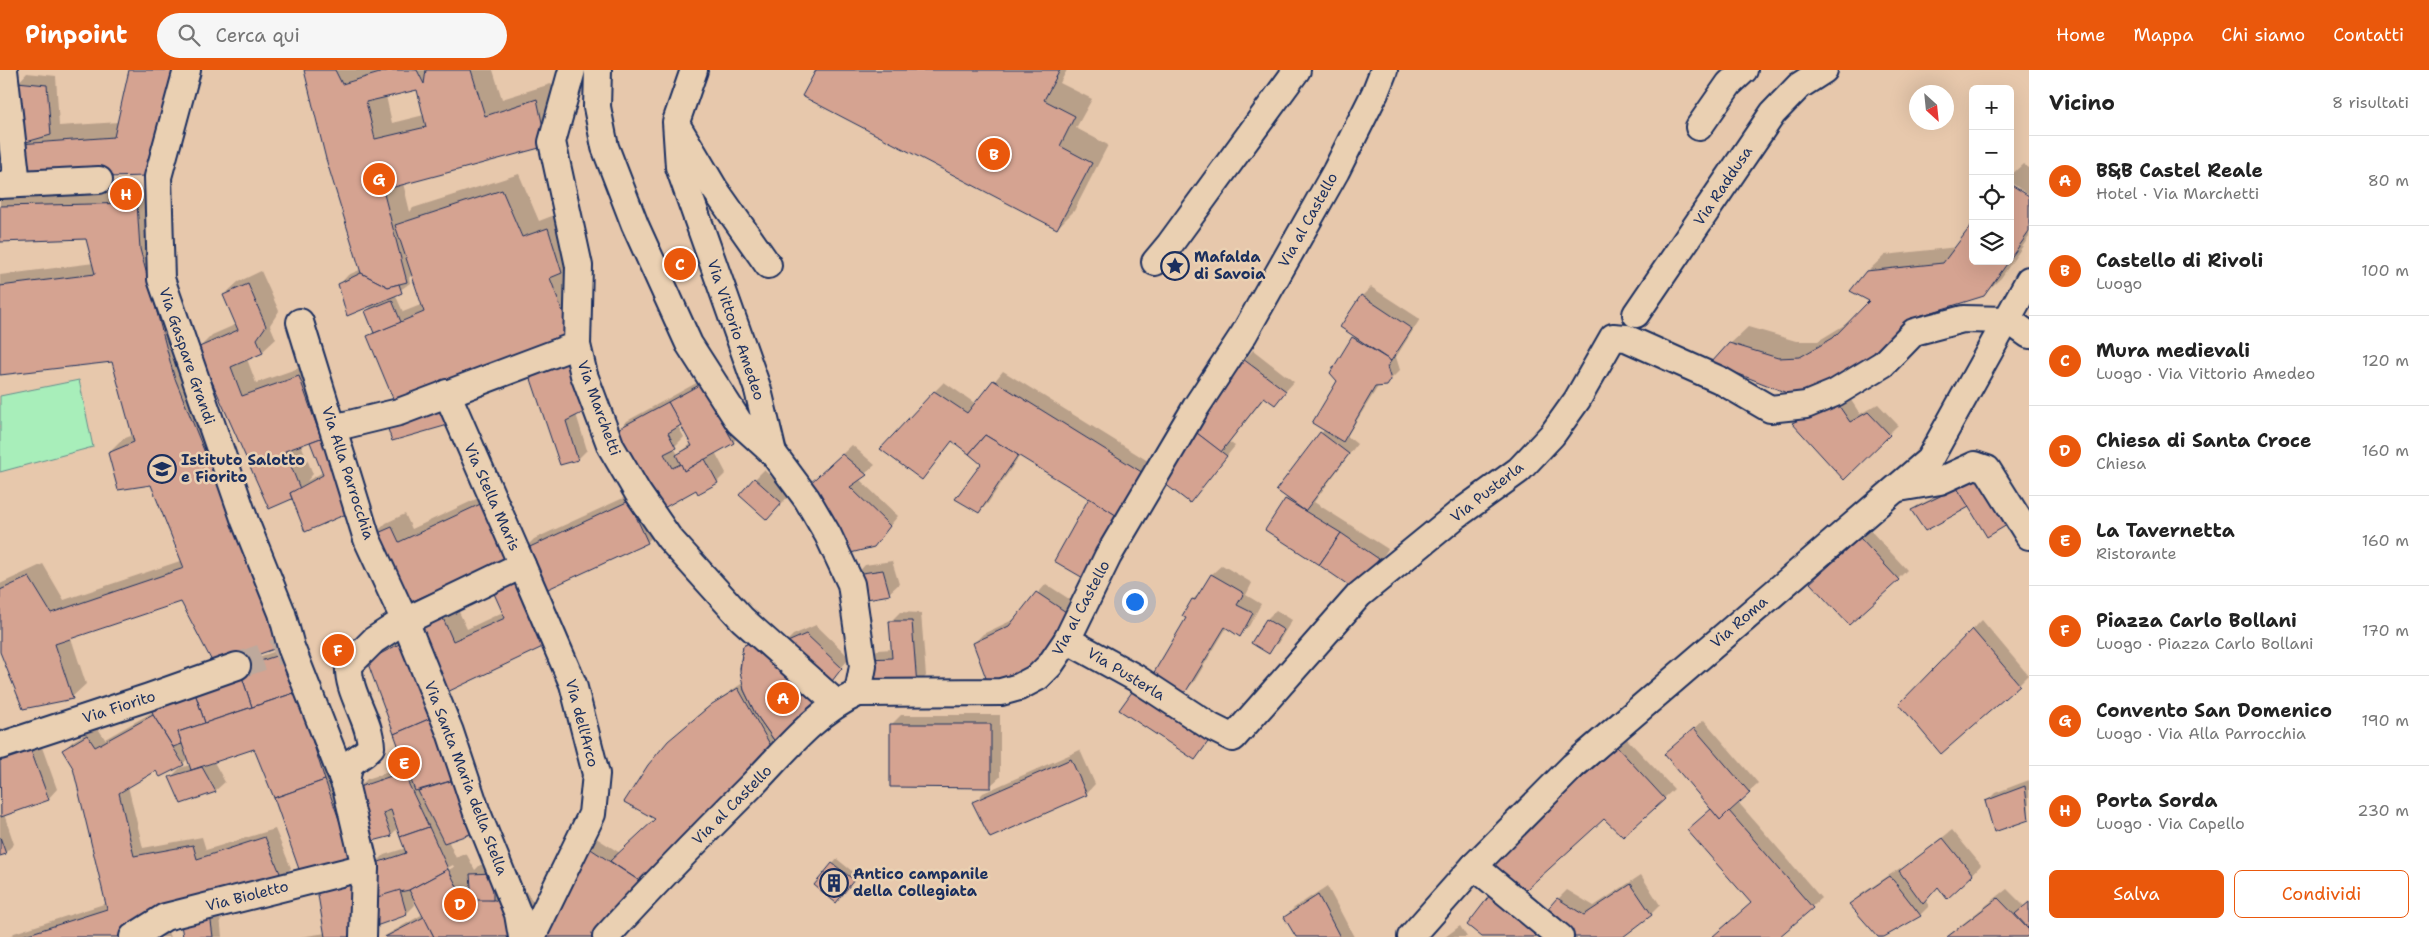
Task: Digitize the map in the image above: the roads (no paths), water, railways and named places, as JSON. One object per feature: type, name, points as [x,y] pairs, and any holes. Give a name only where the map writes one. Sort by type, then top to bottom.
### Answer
[{"type":"street","points":[[4,70],[9,185],[100,180]]},
{"type":"street","name":"Via Gaspare Grandi","points":[[188,70],[158,177],[161,279],[245,521],[282,613],[291,647],[346,789],[365,867],[363,937]]},
{"type":"street","points":[[572,70],[552,142],[579,266],[577,345]]},
{"type":"street","name":"Via Vittorio Amedeo","points":[[598,70],[596,107],[605,148],[632,218],[689,344],[738,422],[773,453],[807,499],[828,535],[851,584],[863,666],[847,698]]},
{"type":"street","name":"Via Vittorio Amedeo","points":[[694,70],[676,122],[679,167],[758,390],[773,453]]},
{"type":"street","points":[[1154,262],[1170,244],[1298,70]]},
{"type":"street","name":"Via al Castello","points":[[606,937],[651,887],[805,729],[847,698],[1001,692],[1019,688],[1038,677],[1050,665],[1067,640],[1108,556],[1181,433],[1244,334],[1336,171],[1384,70]]},
{"type":"street","points":[[1699,127],[1730,84],[1744,70]]},
{"type":"street","name":"Via Raddusa","points":[[1636,314],[1773,113],[1799,86],[1824,70]]},
{"type":"street","points":[[676,122],[686,143],[714,188],[768,264]]},
{"type":"street","name":"Via Roma","points":[[1411,937],[1474,866],[1573,766],[1929,460],[2029,280]]},
{"type":"street","name":"Via Pusterla","points":[[1067,640],[1136,678],[1211,727],[1233,738],[1359,595],[1457,515],[1519,470],[1552,435],[1577,400],[1614,338],[1626,338],[1720,380],[1770,408],[1806,405],[1835,393],[1883,364],[1914,332],[1964,319],[2008,320]]},
{"type":"street","points":[[2008,320],[2029,335]]},
{"type":"street","name":"Via Alla Parrocchia","points":[[300,322],[367,539],[405,621]]},
{"type":"street","name":"Via Marchetti","points":[[333,428],[399,412],[577,345],[584,375],[611,447],[638,493],[669,538],[742,619],[847,698]]},
{"type":"street","name":"Via Stella Maris","points":[[346,789],[348,767],[354,758],[371,746],[365,720],[348,675],[349,665],[374,640],[405,621],[522,564],[447,394]]},
{"type":"street","points":[[1898,488],[1940,481],[1975,465],[1987,469],[2029,536]]},
{"type":"street","name":"Via dell'Arco","points":[[522,564],[573,684],[596,774],[592,814],[532,937]]},
{"type":"street","name":"Via Santa Maria della Stella","points":[[405,621],[518,914],[522,937]]},
{"type":"street","name":"Via Fiorito","points":[[0,746],[149,698],[237,666]]},
{"type":"street","points":[[1474,866],[1560,937]]},
{"type":"street","name":"Via Bioletto","points":[[133,937],[165,917],[365,867]]},
{"type":"tunnel","points":[[237,666],[291,647]]},
{"type":"place","name":"Castello di Rivoli","points":[[994,154]]},
{"type":"place","name":"Convento San Domenico","points":[[379,179]]},
{"type":"place","name":"Porta Sorda","points":[[126,194]]},
{"type":"place","name":"Mura medievali","points":[[680,264]]},
{"type":"place","name":"Mafalda di Savoia","points":[[1175,266]]},
{"type":"place","name":"Istituto Salotto e Fiorito","points":[[162,469]]},
{"type":"place","name":"Piazza Carlo Bollani","points":[[338,650]]},
{"type":"place","name":"B&B Castel Reale","points":[[783,698]]},
{"type":"place","name":"La Tavernetta","points":[[404,763]]},
{"type":"place","name":"Antico campanile della Collegiata","points":[[834,883]]},
{"type":"place","name":"Chiesa di Santa Croce","points":[[460,904]]}]
